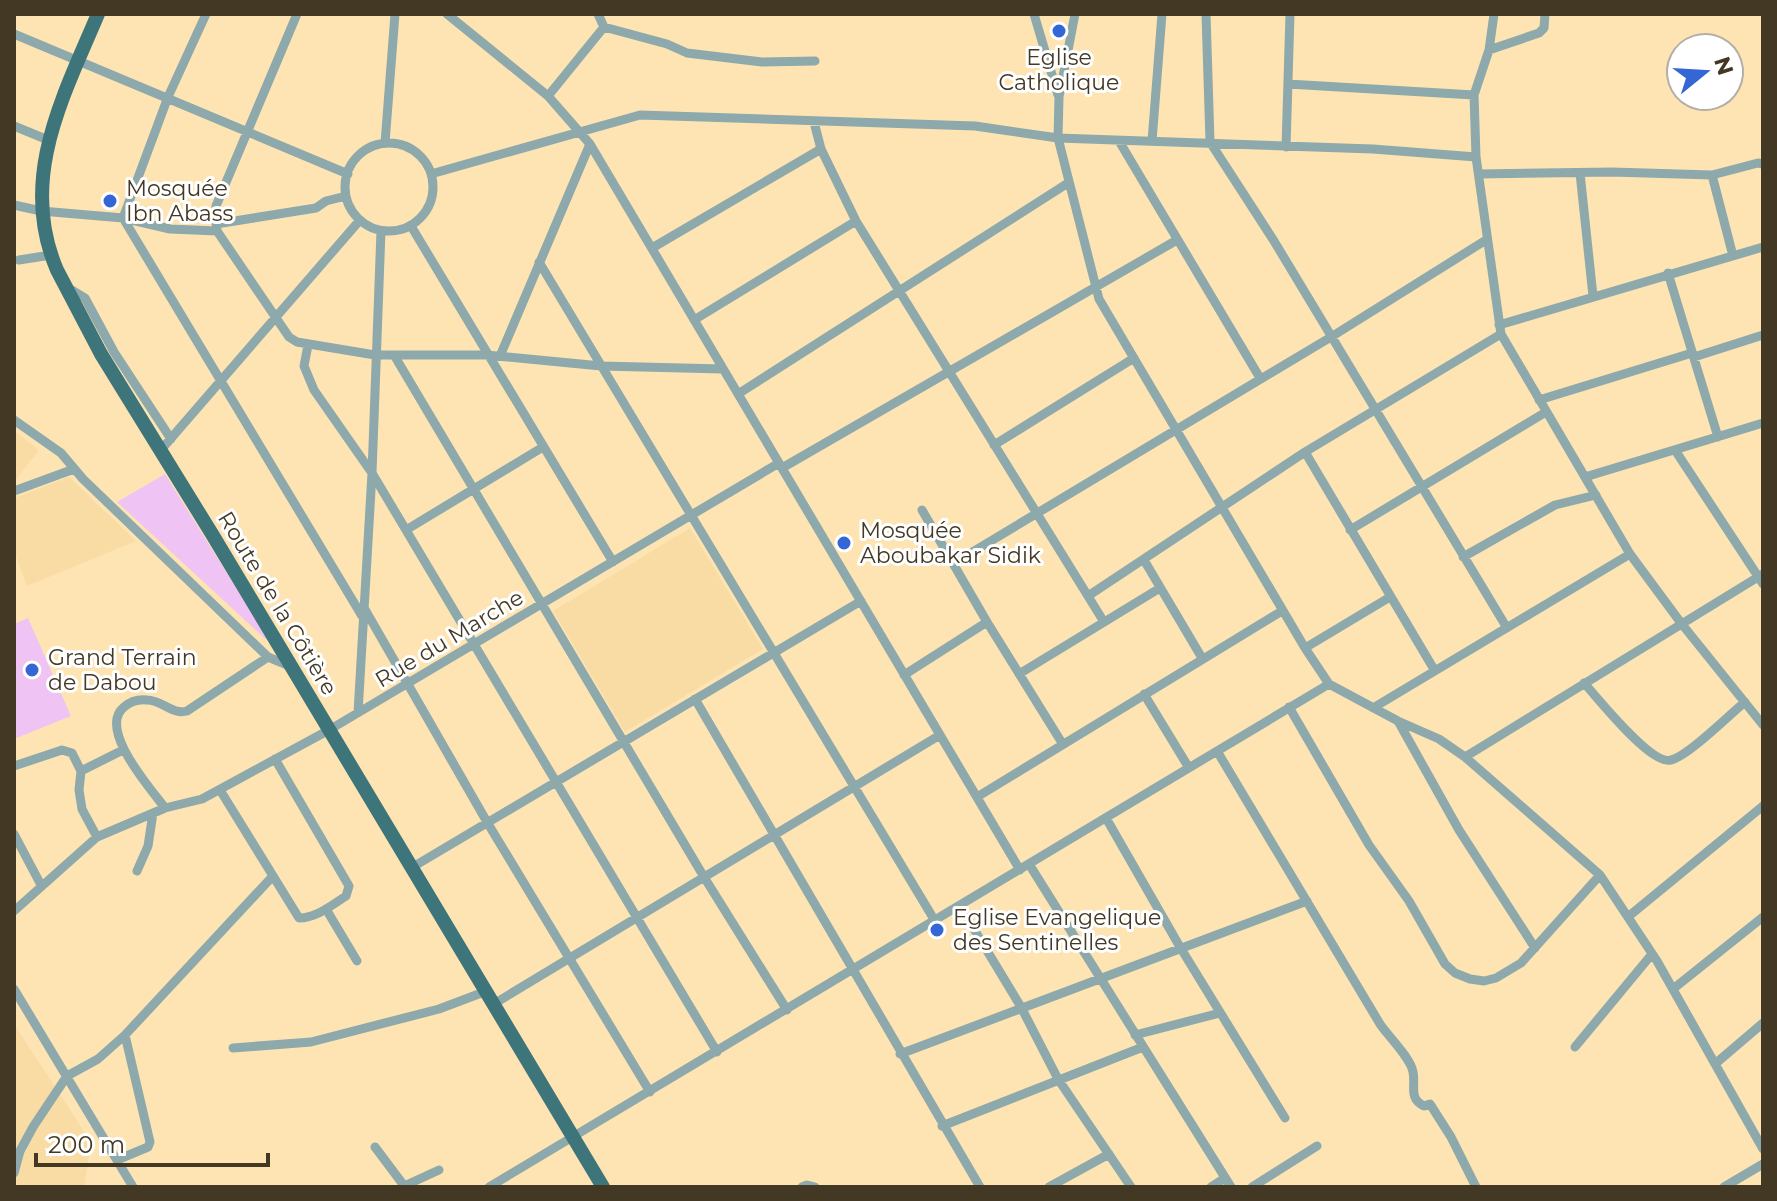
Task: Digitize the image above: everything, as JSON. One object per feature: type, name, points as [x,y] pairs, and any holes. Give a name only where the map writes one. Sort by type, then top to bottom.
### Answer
[{"type":"main road","name":"Route de la Côtière","points":[[98,14],[48,140],[41,211],[51,255],[64,285],[88,318],[143,412],[160,451],[603,1187]]},
{"type":"street","points":[[123,218],[168,97],[206,14]]},
{"type":"street","points":[[297,14],[216,206],[216,227],[289,337],[308,345],[375,355],[486,355],[601,366],[723,369]]},
{"type":"street","points":[[385,143],[395,14]]},
{"type":"street","points":[[447,14],[548,96],[590,144],[977,797],[1099,978],[1228,1183],[1211,1187]]},
{"type":"street","points":[[598,14],[604,27]]},
{"type":"street","points":[[1034,14],[1059,97]]},
{"type":"street","points":[[1075,14],[1059,97],[1058,138],[1095,286],[1111,321],[1282,611],[1329,684],[1439,739],[1465,757],[1600,875],[1673,989],[1763,1149]]},
{"type":"street","points":[[1152,141],[1162,14]]},
{"type":"street","points":[[1206,14],[1210,142],[1507,628]]},
{"type":"street","points":[[1286,147],[1290,14]]},
{"type":"street","points":[[1494,14],[1489,50],[1474,95],[1476,157],[1500,329],[1630,554],[1763,725]]},
{"type":"street","points":[[1489,50],[1539,33],[1544,28],[1545,14]]},
{"type":"street","points":[[548,96],[604,27]]},
{"type":"street","points":[[604,27],[667,44],[687,53],[762,62],[815,61]]},
{"type":"street","points":[[14,34],[348,174]]},
{"type":"street","points":[[1288,84],[1474,95]]},
{"type":"street","points":[[431,174],[640,115],[975,126],[1058,138],[1373,149],[1476,157]]},
{"type":"street","points":[[814,122],[821,149],[856,221],[1104,622]]},
{"type":"street","points":[[14,126],[48,140]]},
{"type":"street","points":[[1119,141],[1260,378]]},
{"type":"street","points":[[385,143],[400,144],[425,161],[433,189],[430,204],[422,217],[411,226],[396,231],[381,231],[360,220],[346,196],[348,174],[362,153],[385,143]]},
{"type":"street","points":[[500,356],[590,144]]},
{"type":"street","points":[[652,248],[821,149]]},
{"type":"street","points":[[1479,174],[1712,175],[1761,163]]},
{"type":"street","points":[[1580,173],[1593,296]]},
{"type":"street","points":[[1712,175],[1733,256]]},
{"type":"street","points":[[738,394],[1068,183]]},
{"type":"street","points":[[14,205],[41,211],[123,218],[170,229],[216,227],[316,208],[326,201],[346,196]]},
{"type":"street","points":[[123,218],[408,684],[487,822],[650,1092]]},
{"type":"street","points":[[160,451],[360,220]]},
{"type":"street","points":[[694,320],[856,221]]},
{"type":"street","points":[[411,226],[613,562]]},
{"type":"street","points":[[358,713],[372,473],[381,231]]},
{"type":"street","name":"Rue du Marche","points":[[14,911],[97,837],[165,808],[190,804],[329,730],[691,516],[1177,240]]},
{"type":"street","points":[[954,563],[1331,337],[1486,240]]},
{"type":"street","points":[[1088,596],[1305,452],[1500,329],[1593,296],[1763,247]]},
{"type":"street","points":[[19,260],[51,255]]},
{"type":"street","points":[[539,262],[935,921]]},
{"type":"street","points":[[1668,273],[1718,437]]},
{"type":"street","points":[[1539,400],[1763,335]]},
{"type":"street","points":[[308,345],[304,366],[314,390],[372,473],[717,1052]]},
{"type":"street","points":[[394,355],[704,877],[787,1010]]},
{"type":"street","points":[[994,445],[1134,358]]},
{"type":"street","points":[[143,412],[171,439]]},
{"type":"street","points":[[1350,530],[1546,412]]},
{"type":"street","points":[[14,420],[61,453],[268,657],[292,667]]},
{"type":"street","points":[[1585,477],[1762,425]]},
{"type":"street","points":[[406,530],[543,447]]},
{"type":"street","points":[[1465,757],[1681,623],[1761,579],[1675,450]]},
{"type":"street","points":[[1305,452],[1435,671]]},
{"type":"street","points":[[14,491],[74,469]]},
{"type":"street","points":[[1463,557],[1555,505],[1596,495]]},
{"type":"street","points":[[922,510],[1062,743]]},
{"type":"street","points":[[1373,708],[1630,554]]},
{"type":"street","points":[[1144,560],[1202,658]]},
{"type":"street","points":[[1019,674],[1160,588]]},
{"type":"street","points":[[1305,648],[1390,597]]},
{"type":"street","points":[[411,868],[861,601]]},
{"type":"street","points":[[977,797],[1282,611]]},
{"type":"street","points":[[904,675],[987,622]]},
{"type":"street","points":[[165,808],[123,750],[116,720],[124,706],[144,699],[153,700],[176,712],[187,711],[268,657]]},
{"type":"street","points":[[1584,683],[1638,742],[1663,760],[1670,761],[1745,702]]},
{"type":"street","points":[[493,1186],[1329,684]]},
{"type":"street","points":[[1144,694],[1189,768]]},
{"type":"street","points":[[695,699],[980,1187]]},
{"type":"street","points":[[1289,707],[1369,845],[1409,901],[1445,964],[1455,973],[1484,981],[1496,978],[1521,963],[1600,875]]},
{"type":"street","points":[[1398,721],[1459,830],[1535,948]]},
{"type":"street","points":[[233,1048],[311,1042],[488,998],[569,958],[940,735]]},
{"type":"street","points":[[14,766],[68,750],[81,771],[79,798],[97,837]]},
{"type":"street","points":[[81,771],[123,750]]},
{"type":"street","points":[[1217,751],[1380,1024],[1410,1062],[1414,1073],[1413,1096],[1424,1106],[1430,1104],[1476,1187]]},
{"type":"street","points":[[220,790],[299,918],[310,917],[326,909],[346,896],[349,886],[275,759]]},
{"type":"street","points":[[1629,916],[1763,806]]},
{"type":"street","points":[[137,871],[152,831],[153,813]]},
{"type":"street","points":[[1106,818],[1180,947],[1285,1118]]},
{"type":"street","points":[[14,834],[41,885]]},
{"type":"street","points":[[14,1173],[20,1151],[33,1127],[67,1076],[98,1059],[125,1035],[272,877]]},
{"type":"street","points":[[900,1054],[1307,901]]},
{"type":"street","points":[[960,906],[1021,1007],[1058,1079],[1131,1187]]},
{"type":"street","points":[[326,909],[357,961]]},
{"type":"street","points":[[1673,989],[1763,917]]},
{"type":"street","points":[[1575,1047],[1652,954]]},
{"type":"street","points":[[14,989],[133,1187]]},
{"type":"street","points":[[1135,1035],[1220,1013]]},
{"type":"street","points":[[1715,1064],[1763,1023]]},
{"type":"street","points":[[117,1160],[148,1147],[150,1142],[125,1035]]},
{"type":"street","points":[[942,1126],[1143,1047]]},
{"type":"street","points":[[1754,1133],[1763,1126]]},
{"type":"street","points":[[1252,1187],[1317,1146]]},
{"type":"street","points":[[375,1147],[404,1187],[439,1170]]},
{"type":"street","points":[[1049,1187],[1109,1154]]},
{"type":"street","points":[[1724,1187],[1763,1164]]},
{"type":"street","points":[[802,1187],[815,1187]]},
{"type":"shaded area","points":[[14,431],[39,450],[14,482]]},
{"type":"shaded area","points":[[165,474],[271,644],[117,502]]},
{"type":"shaded area","points":[[69,477],[136,541],[27,586],[14,551],[14,498]]},
{"type":"shaded area","points":[[690,528],[763,649],[625,732],[553,611]]},
{"type":"shaded area","name":"Grand Terrain de Dabou","points":[[28,618],[71,716],[14,739],[14,624]]},
{"type":"shaded area","points":[[14,1024],[91,1142],[84,1187],[14,1187]]},
{"type":"place","name":"Eglise Catholique","points":[[1059,31]]},
{"type":"place","name":"Mosquée Ibn Abass","points":[[110,201]]},
{"type":"place","name":"Mosquée Aboubakar Sidik","points":[[844,543]]},
{"type":"place","name":"Grand Terrain de Dabou","points":[[32,670]]},
{"type":"place","name":"Eglise Evangelique des Sentinelles","points":[[937,930]]}]
